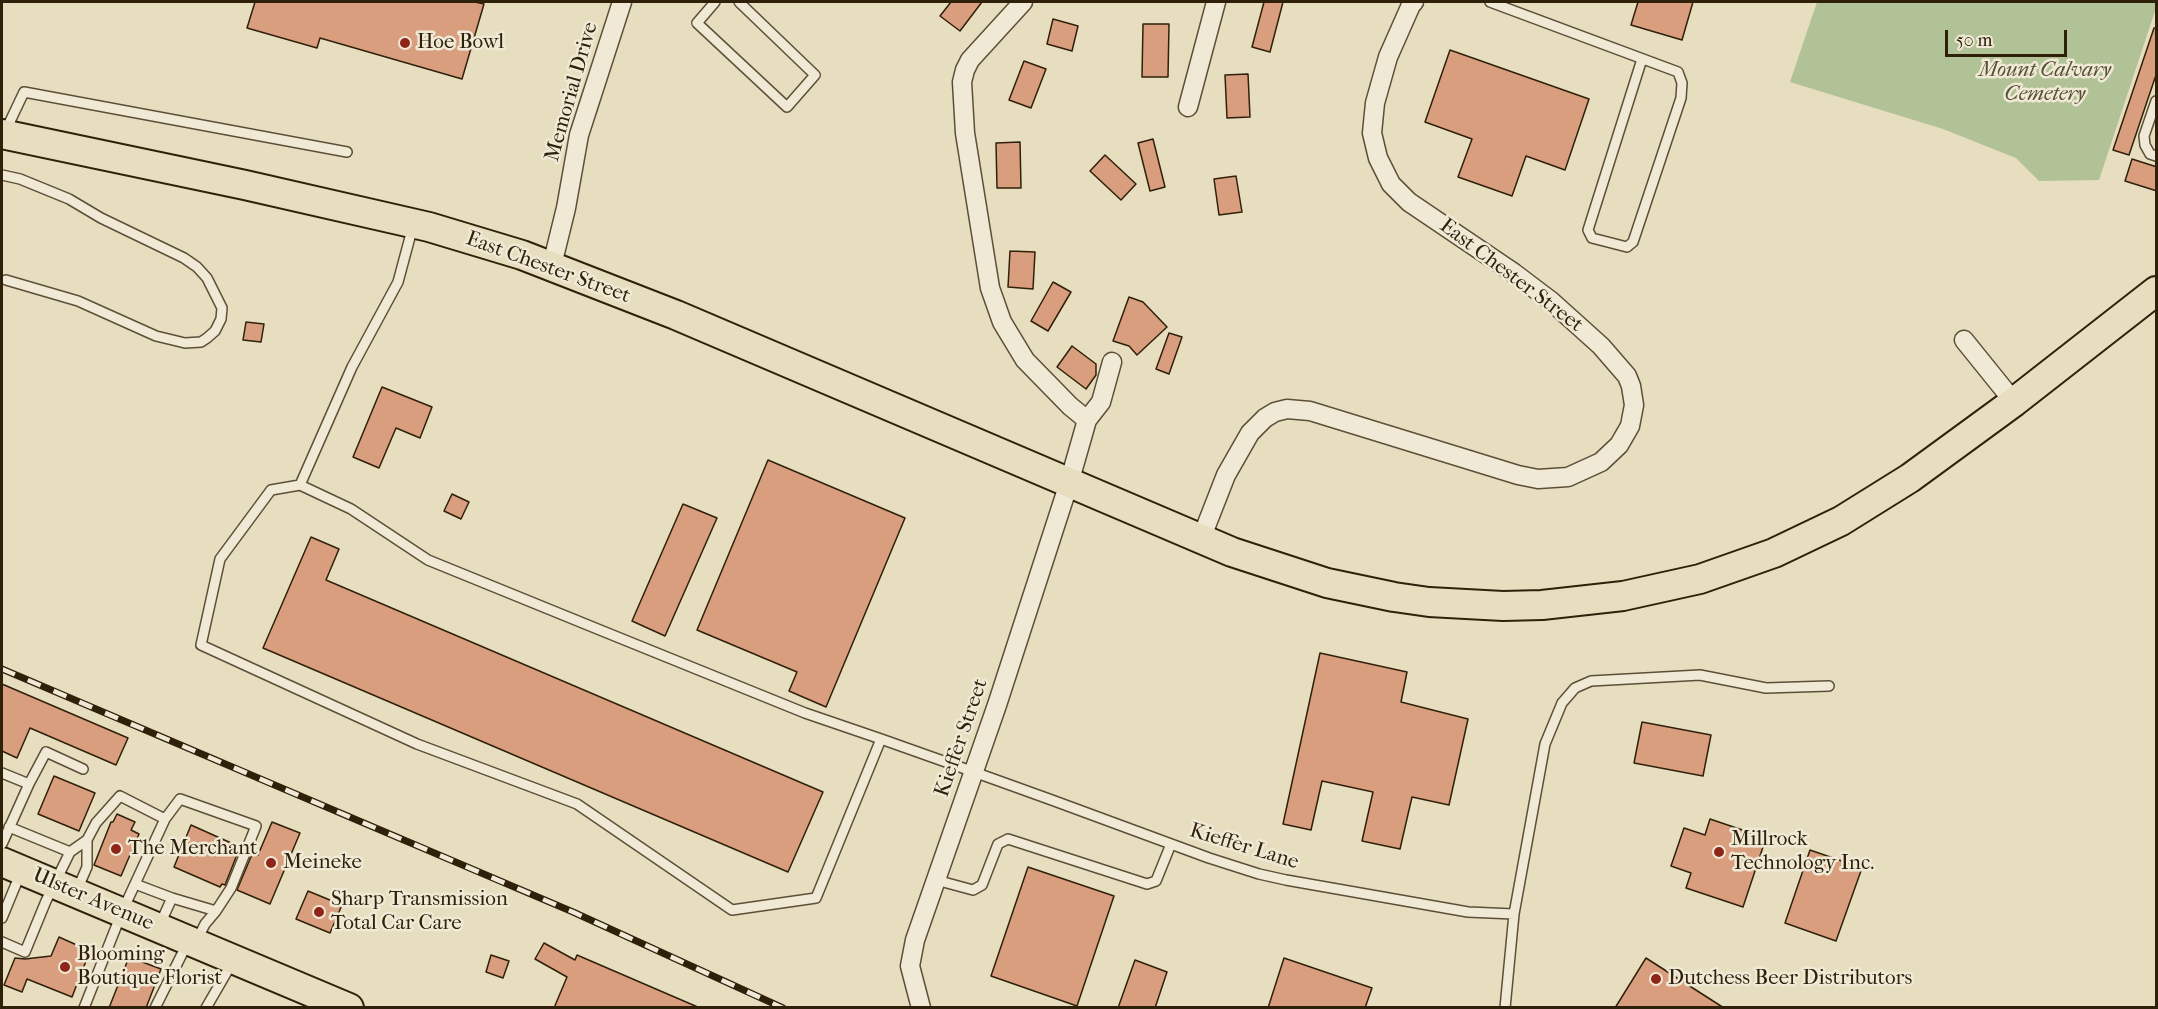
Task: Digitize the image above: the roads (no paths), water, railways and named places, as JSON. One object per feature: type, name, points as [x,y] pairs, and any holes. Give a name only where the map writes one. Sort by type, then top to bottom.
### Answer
[{"type":"main road","name":"East Chester Street","points":[[3,134],[414,224],[552,265],[676,315],[1201,539],[1327,583],[1429,602],[1503,606],[1542,605],[1623,596],[1700,579],[1738,567],[1808,538],[1876,501],[2014,402],[2157,291]]},
{"type":"main road","name":"Ulster Avenue","points":[[12,866],[350,1008]]},
{"type":"street","name":"Memorial Drive","points":[[552,265],[566,208],[579,135],[622,2]]},
{"type":"street","points":[[1023,2],[970,60],[965,70],[962,82],[965,133],[990,288],[1002,322],[1025,360],[1087,420]]},
{"type":"street","points":[[1188,106],[1213,2]]},
{"type":"street","name":"East Chester Street","points":[[1201,539],[1226,475],[1250,433],[1265,418],[1275,412],[1287,409],[1310,411],[1518,475],[1538,479],[1568,477],[1601,462],[1619,445],[1630,426],[1635,405],[1631,386],[1627,376],[1601,346],[1551,301],[1514,273],[1409,202],[1391,184],[1378,158],[1372,133],[1376,103],[1388,57],[1414,2]]},
{"type":"street","points":[[1965,340],[2014,402]]},
{"type":"street","name":"Kieffer Street","points":[[921,1008],[910,966],[915,940],[974,772],[1069,483],[1087,420],[1101,402],[1112,362]]},
{"type":"lane","points":[[715,2],[697,23],[787,107],[815,75],[739,2]]},
{"type":"lane","points":[[1490,2],[1677,72],[1682,83],[1681,98],[1633,242],[1627,247],[1592,238],[1588,230],[1642,59]]},
{"type":"lane","points":[[3,134],[24,92],[347,152]]},
{"type":"lane","points":[[2157,101],[2144,136],[2145,145],[2150,154],[2157,156]]},
{"type":"lane","points":[[2,175],[20,179],[69,199],[101,218],[184,258],[207,278],[222,308],[221,319],[215,331],[201,342],[185,343],[156,336],[78,301],[6,280]]},
{"type":"lane","points":[[414,224],[398,282],[352,367],[300,485],[271,490],[220,559],[201,645],[417,744],[577,804],[732,910],[816,898],[881,739]]},
{"type":"lane","name":"Kieffer Lane","points":[[300,485],[351,509],[428,560],[806,713],[1171,844],[1259,874],[1286,880],[1468,912],[1514,914]]},
{"type":"lane","points":[[1505,1008],[1514,914],[1545,744],[1562,703],[1575,687],[1591,681],[1700,675],[1766,688],[1829,686]]},
{"type":"lane","points":[[2,844],[46,752],[83,770]]},
{"type":"lane","points":[[2,773],[29,784]]},
{"type":"lane","points":[[65,887],[70,852],[87,840],[96,823],[120,796],[165,819]]},
{"type":"lane","points":[[84,1008],[122,912],[165,819],[180,799],[256,826],[231,888],[192,941],[155,1008]]},
{"type":"lane","points":[[9,827],[70,852]]},
{"type":"lane","points":[[936,880],[973,890],[982,885],[998,844],[1008,839],[1147,884],[1156,881],[1171,844]]},
{"type":"lane","points":[[2,942],[25,952],[65,887],[87,867],[87,840]]},
{"type":"lane","points":[[2,918],[12,866]]},
{"type":"lane","points":[[135,884],[216,911]]},
{"type":"lane","points":[[159,927],[172,898]]},
{"type":"lane","points":[[206,1008],[234,959]]},
{"type":"railway","points":[[2,669],[573,912],[783,1008]]},
{"type":"place","name":"Hoe Bowl","points":[[405,43]]},
{"type":"place","name":"The Merchant","points":[[116,849]]},
{"type":"place","name":"Millrock Technology Inc.","points":[[1719,852]]},
{"type":"place","name":"Meineke","points":[[271,863]]},
{"type":"place","name":"Sharp Transmission Total Car Care","points":[[319,912]]},
{"type":"place","name":"Blooming Boutique Florist","points":[[65,967]]},
{"type":"place","name":"Dutchess Beer Distributors","points":[[1656,979]]},
{"type":"park label","name":"Mount Calvary Cemetery","points":[[2045,83]]}]
